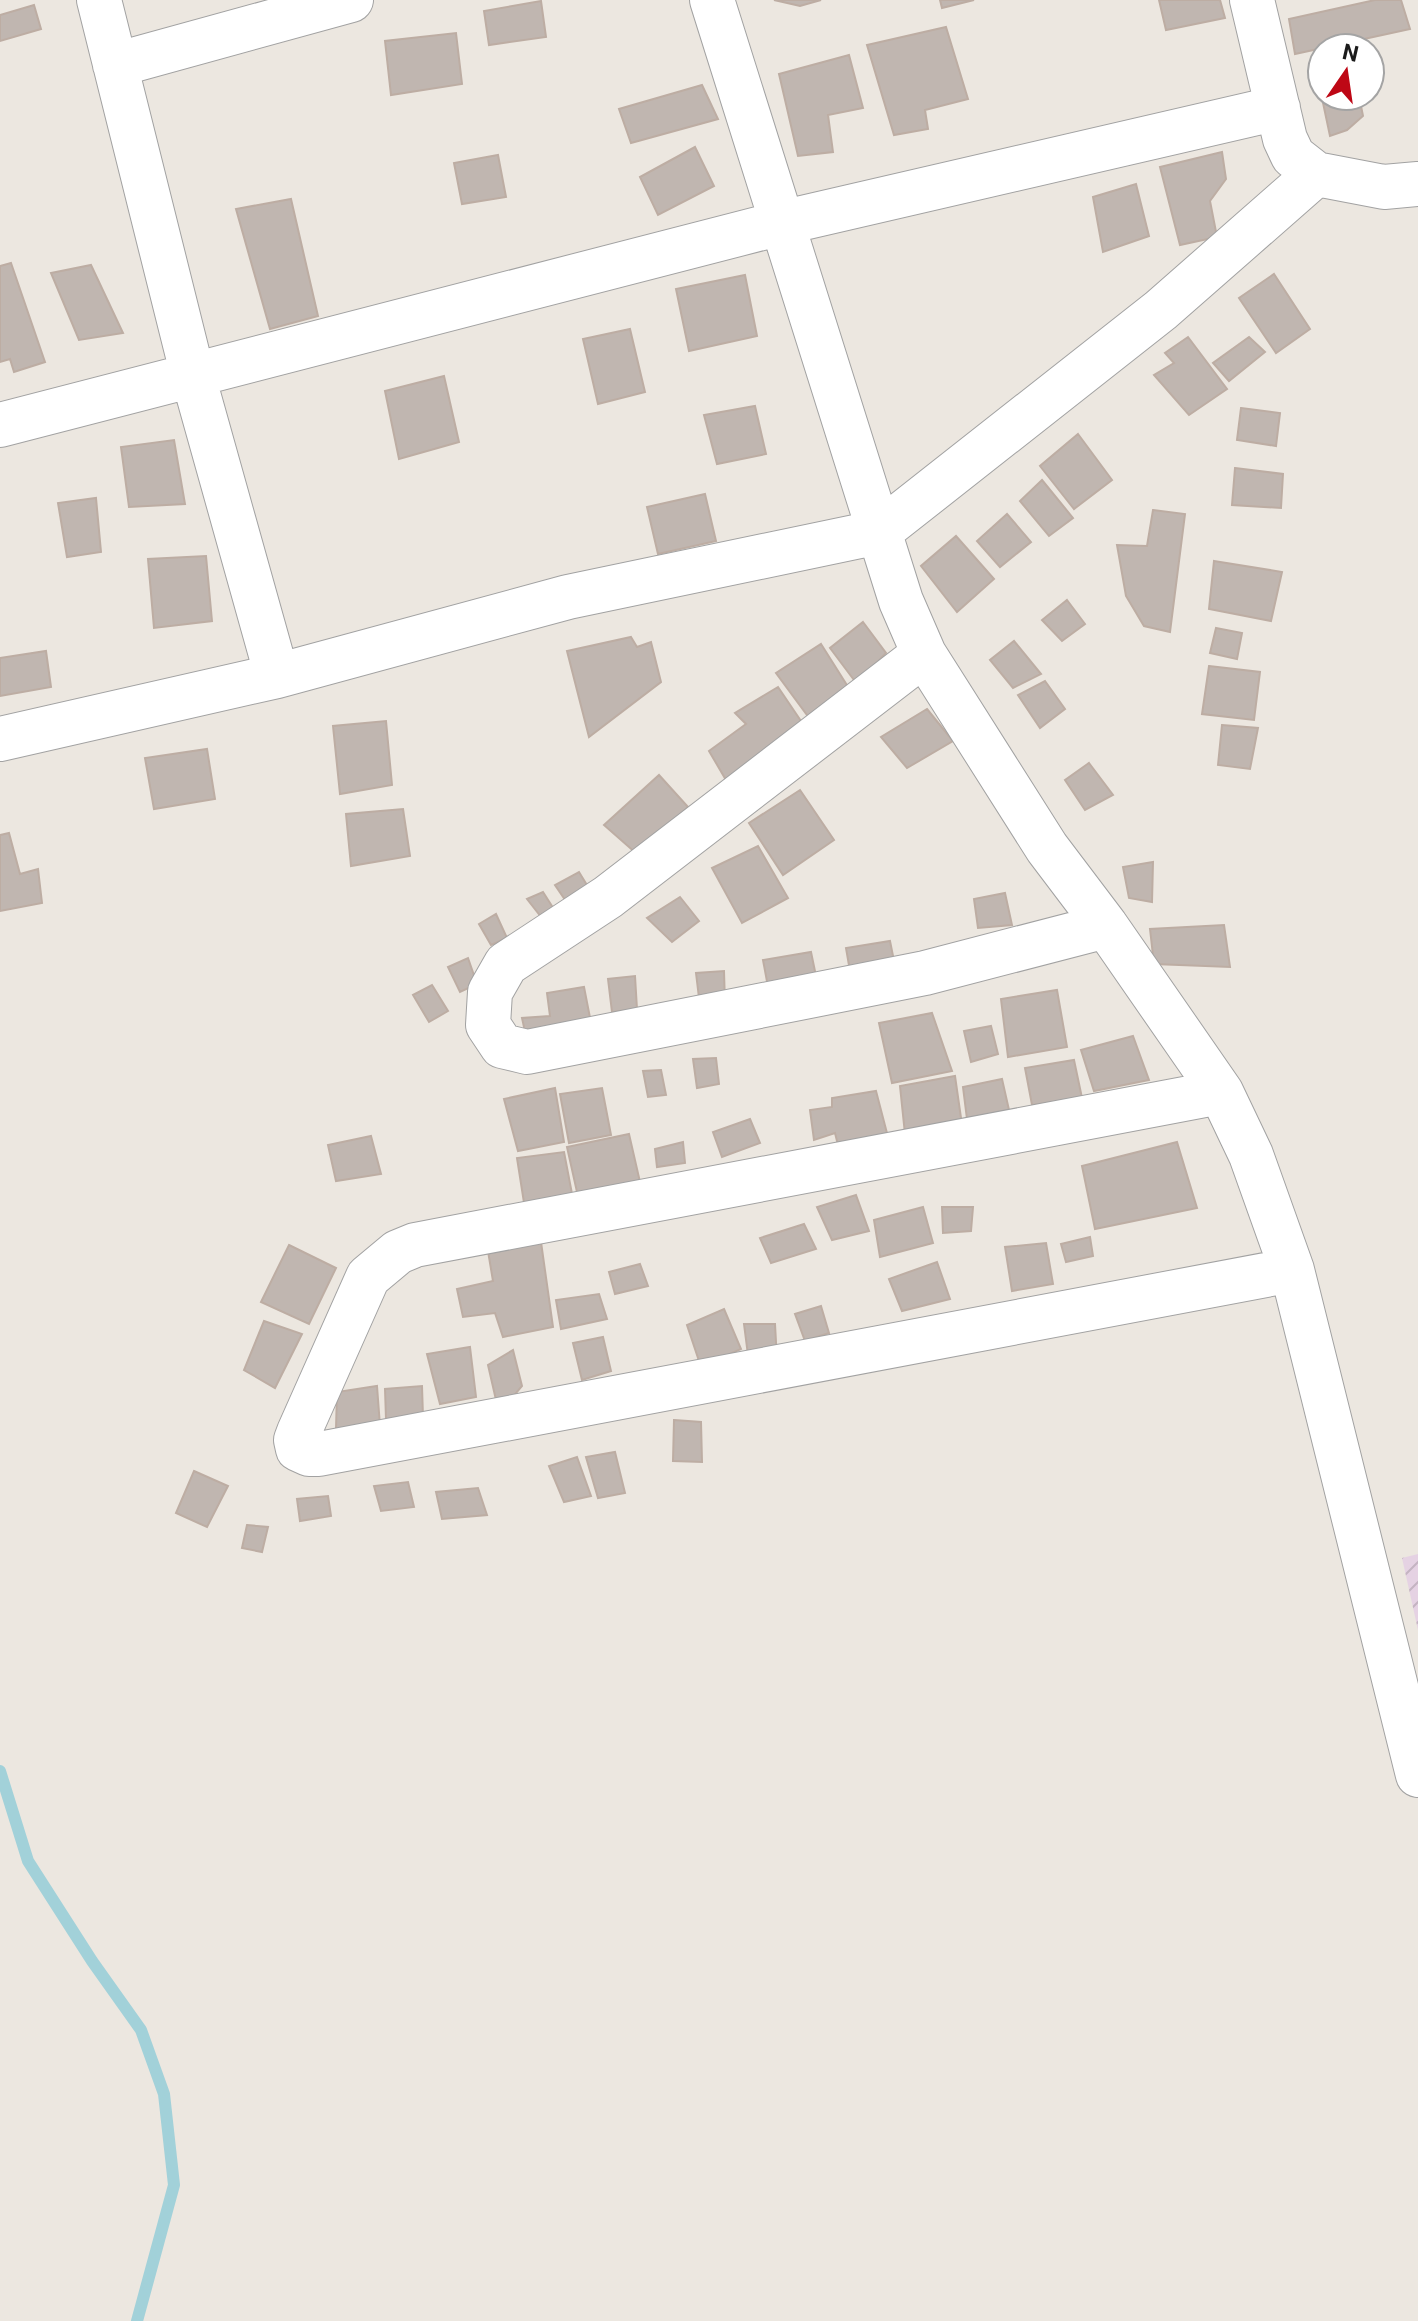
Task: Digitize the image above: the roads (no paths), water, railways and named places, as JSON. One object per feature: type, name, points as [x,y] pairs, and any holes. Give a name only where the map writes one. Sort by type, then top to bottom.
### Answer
[{"type":"street","points":[[99,0],[193,376],[277,676]]},
{"type":"street","points":[[115,65],[351,0]]},
{"type":"street","points":[[712,0],[901,601],[924,654],[1047,848],[1106,926],[1221,1092],[1251,1155],[1292,1270],[1418,1775]]},
{"type":"street","points":[[1252,0],[1285,139],[1293,156],[1316,174],[1384,187],[1418,184]]},
{"type":"street","points":[[0,425],[781,223],[1278,108]]},
{"type":"street","points":[[0,739],[277,676],[568,597],[879,532],[1161,310],[1316,174]]},
{"type":"street","points":[[924,654],[608,897],[506,964],[490,992],[488,1025],[502,1046],[527,1052],[573,1043],[925,973],[1106,926]]},
{"type":"street","points":[[1221,1092],[415,1245],[398,1252],[368,1277],[299,1432],[296,1440],[298,1449],[319,1454],[1292,1270]]},
{"type":"waterway","points":[[0,1771],[28,1861],[141,2030],[164,2094],[174,2185],[137,2321]]}]
